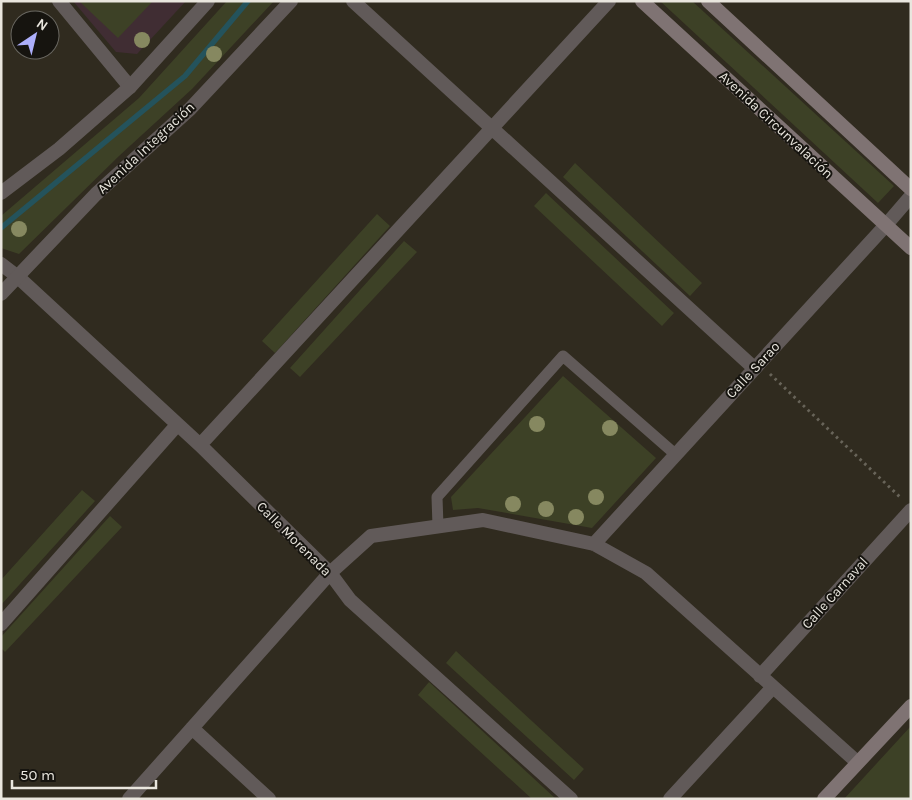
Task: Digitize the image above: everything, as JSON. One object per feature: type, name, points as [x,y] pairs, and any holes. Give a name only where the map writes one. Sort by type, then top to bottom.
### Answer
[{"type":"main road","name":"Avenida Circunvalación","points":[[642,1],[911,248]]},
{"type":"main road","points":[[708,1],[911,189]]},
{"type":"main road","points":[[824,799],[911,706]]},
{"type":"street","points":[[59,1],[130,87]]},
{"type":"street","points":[[1,193],[58,149],[130,87],[208,1]]},
{"type":"street","name":"Avenida Integración","points":[[1,294],[96,194],[190,109],[291,1]]},
{"type":"street","points":[[353,1],[756,366]]},
{"type":"street","points":[[200,446],[609,1]]},
{"type":"street","name":"Calle Sarao","points":[[594,544],[911,196]]},
{"type":"street","name":"Calle Morenada","points":[[1,264],[18,277],[200,446],[330,573],[350,600],[571,799]]},
{"type":"street","points":[[1,624],[177,425]]},
{"type":"street","name":"Calle Carnaval","points":[[760,676],[907,506]]},
{"type":"street","points":[[128,799],[330,573],[371,536],[482,520],[594,544],[646,573],[857,762]]},
{"type":"street","points":[[670,799],[772,687]]},
{"type":"street","points":[[192,728],[269,799]]},
{"type":"lane","points":[[438,526],[437,497],[563,356],[675,454]]},
{"type":"path","points":[[756,366],[907,506]]},
{"type":"shaded area","points":[[73,1],[186,1],[137,54],[116,52]]},
{"type":"green space","points":[[79,1],[153,1],[118,38]]},
{"type":"green space","points":[[227,1],[274,1],[192,89],[119,156],[19,254],[1,248],[1,216],[139,98]]},
{"type":"green space","points":[[660,1],[692,1],[894,186],[878,203]]},
{"type":"green space","points":[[575,163],[702,283],[690,296],[563,177]]},
{"type":"green space","points":[[546,193],[674,313],[662,326],[534,206]]},
{"type":"green space","points":[[377,214],[390,226],[275,353],[262,341]]},
{"type":"green space","points":[[404,241],[417,252],[300,377],[290,368]]},
{"type":"green space","points":[[563,376],[656,458],[592,528],[478,508],[453,510],[451,497]]},
{"type":"green space","points":[[82,490],[95,501],[1,605],[1,580]]},
{"type":"green space","points":[[110,516],[122,527],[5,652],[1,648],[1,637]]},
{"type":"green space","points":[[456,651],[584,769],[574,780],[446,663]]},
{"type":"green space","points":[[429,682],[556,799],[532,799],[418,695]]},
{"type":"green space","points":[[911,726],[911,799],[844,799]]},
{"type":"waterway","points":[[1,228],[185,76],[248,1]]}]
